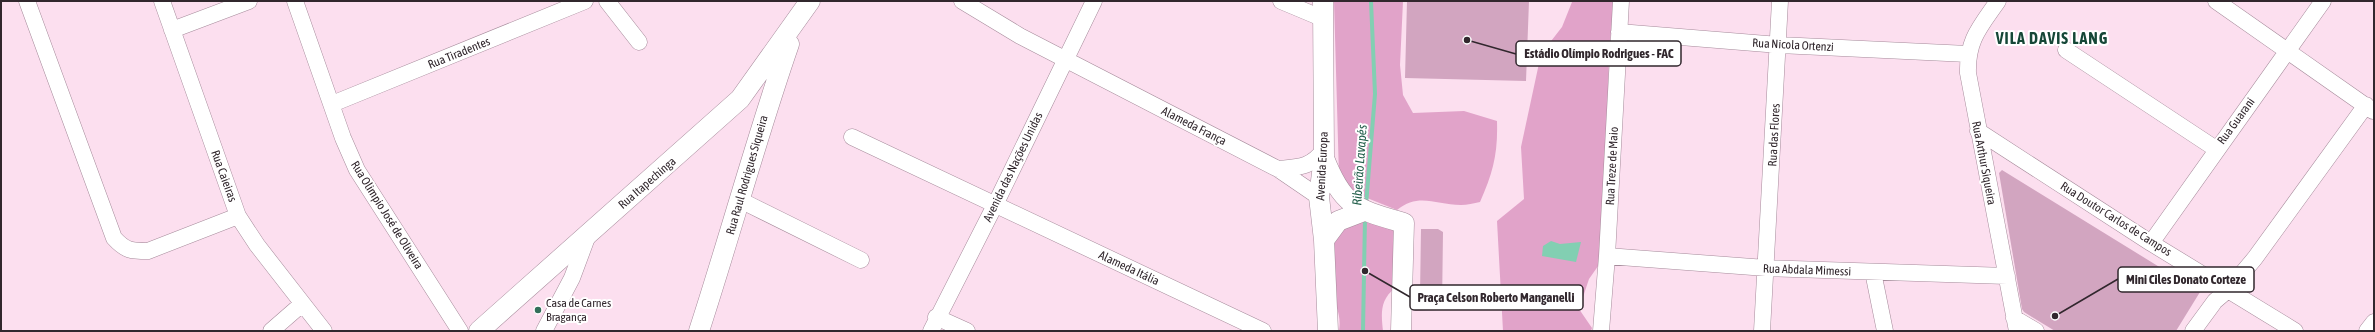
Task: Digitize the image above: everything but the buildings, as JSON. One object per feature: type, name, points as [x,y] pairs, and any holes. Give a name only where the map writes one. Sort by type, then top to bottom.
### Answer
[{"type":"street","points":[[27,1],[114,238],[123,248],[133,251],[148,251],[238,216]]},
{"type":"street","name":"Rua Caieiras","points":[[162,1],[238,216],[257,245],[324,331]]},
{"type":"street","points":[[172,30],[249,1]]},
{"type":"street","name":"Rua Olimpio José de Oliveira","points":[[295,1],[343,138],[357,170],[460,331]]},
{"type":"street","name":"Rua Tiradentes","points":[[332,104],[585,1]]},
{"type":"street","points":[[607,1],[639,42]]},
{"type":"street","points":[[797,20],[810,1]]},
{"type":"street","name":"Alameda França","points":[[962,1],[1020,36],[1278,169],[1319,197]]},
{"type":"street","name":"Avenida das Nações Unidas","points":[[933,324],[995,205],[1094,1]]},
{"type":"street","points":[[1281,1],[1323,10]]},
{"type":"street","name":"Rua Treze de Maio","points":[[1601,331],[1607,256],[1621,1]]},
{"type":"street","name":"Rua das Flores","points":[[1762,331],[1779,45],[1780,1]]},
{"type":"street","name":"Rua Arthur Siqueira","points":[[1998,1],[1973,38],[1968,54],[1968,73],[2016,325]]},
{"type":"street","points":[[2193,331],[2215,301],[2229,289],[2254,258],[2370,108],[2216,1]]},
{"type":"street","name":"Rua Guarani","points":[[2151,243],[2216,149],[2323,1]]},
{"type":"street","name":"Avenida Europa","points":[[1323,10],[1324,154],[1319,197],[1324,240],[1326,329]]},
{"type":"street","name":"Rua Itapechinga","points":[[479,331],[740,99],[797,20]]},
{"type":"street","name":"Rua Raul Rodrigues Siqueira","points":[[699,331],[740,200],[762,122],[797,20]]},
{"type":"street","name":"Rua Nicola Ortenzi","points":[[1619,32],[1779,45],[1968,54]]},
{"type":"street","points":[[2066,50],[2216,149]]},
{"type":"street","points":[[740,99],[748,104],[762,122]]},
{"type":"street","name":"Rua Doutor Carlos de Campos","points":[[1978,131],[2151,243],[2296,331]]},
{"type":"street","name":"Alameda Itália","points":[[852,137],[1263,331]]},
{"type":"street","points":[[1278,169],[1309,164],[1324,154],[1337,187],[1348,200],[1364,211],[1404,223],[1401,331]]},
{"type":"street","points":[[740,200],[861,260]]},
{"type":"street","points":[[1324,240],[1338,221],[1364,211]]},
{"type":"street","points":[[544,331],[572,278],[588,235]]},
{"type":"street","name":"Rua Abdala Mimessi","points":[[1607,256],[1766,268],[2007,276]]},
{"type":"street","points":[[1873,272],[1885,331]]},
{"type":"street","points":[[271,331],[302,304]]},
{"type":"street","points":[[2367,331],[2374,322]]},
{"type":"street","points":[[933,324],[967,331]]},
{"type":"street","points":[[2016,325],[2036,331]]},
{"type":"shaded area","points":[[1334,1],[1403,1],[1400,65],[1403,95],[1413,113],[1464,111],[1497,121],[1497,144],[1494,163],[1480,202],[1461,205],[1420,201],[1405,205],[1397,210],[1357,194],[1339,176]]},
{"type":"shaded area","points":[[1407,1],[1529,1],[1526,81],[1405,78]]},
{"type":"shaded area","points":[[1615,1],[1609,48],[1606,227],[1603,259],[1589,279],[1579,309],[1592,328],[1591,331],[1503,331],[1497,221],[1524,199],[1521,147],[1541,54],[1562,27],[1572,2]]},
{"type":"shaded area","points":[[2002,170],[2200,292],[2176,331],[2055,331],[2024,312],[2022,309],[1999,173]]},
{"type":"shaded area","points":[[1336,214],[1396,226],[1395,288],[1384,302],[1382,313],[1383,331],[1339,331],[1339,314],[1333,294],[1330,270]]},
{"type":"shaded area","points":[[1421,229],[1438,229],[1443,232],[1442,307],[1439,310],[1415,311],[1420,295]]},
{"type":"shaded area","points":[[1551,241],[1560,244],[1581,242],[1576,262],[1542,256],[1543,246]]},
{"type":"waterway","name":"Ribeirão Lavapés","points":[[1366,205],[1375,94],[1371,1]]},
{"type":"waterway","name":"Ribeirão Lavapés","points":[[1363,331],[1365,217]]},
{"type":"place","name":"Estádio Olímpio Rodrigues - FAC","points":[[1467,40]]},
{"type":"place","name":"Praça Celson Roberto Manganelli","points":[[1365,271]]},
{"type":"place","name":"Casa de Carnes Bragança","points":[[538,310]]},
{"type":"place","name":"Mini Ciles Donato Corteze","points":[[2055,316]]},
{"type":"district","name":"VILA DAVIS LANG","points":[[2052,38]]}]
